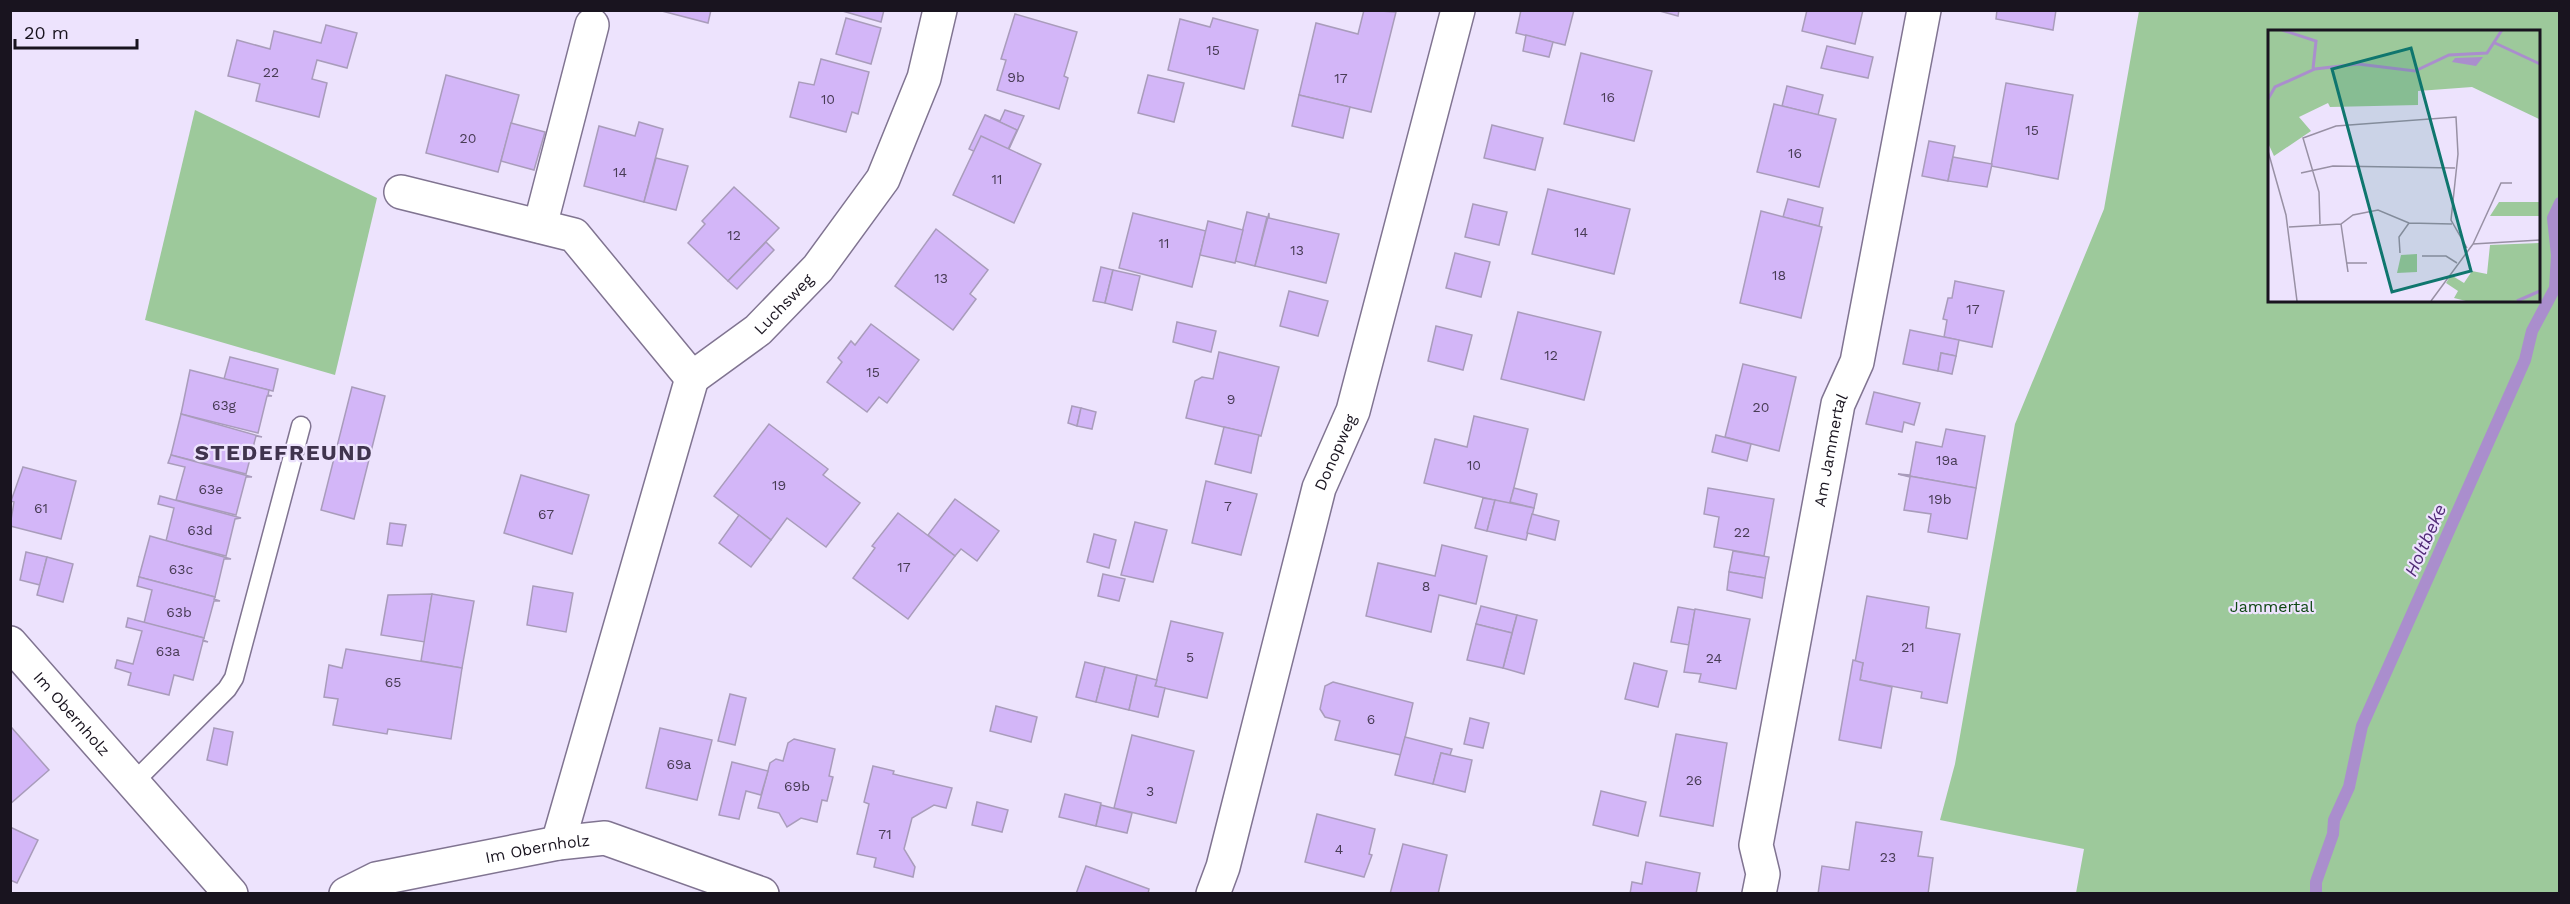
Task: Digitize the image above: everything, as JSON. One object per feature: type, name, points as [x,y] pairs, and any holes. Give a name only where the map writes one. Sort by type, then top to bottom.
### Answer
[{"type":"street","name":"Luchsweg","points":[[692,378],[758,330],[818,268],[883,179],[924,78],[940,10]]},
{"type":"street","name":"Donopweg","points":[[1213,894],[1226,855],[1319,488],[1353,411],[1458,10]]},
{"type":"street","name":"Am Jammertal","points":[[1759,894],[1762,874],[1756,845],[1838,404],[1857,362],[1924,10]]},
{"type":"street","points":[[540,226],[592,26]]},
{"type":"street","points":[[401,192],[574,235],[692,378],[558,843]]},
{"type":"street","name":"Im Obernholz","points":[[10,643],[231,894]]},
{"type":"street","name":"Im Obernholz","points":[[346,894],[376,879],[558,843],[605,838],[762,894]]},
{"type":"lane","points":[[133,783],[227,689],[234,678],[301,426]]},
{"type":"green space","name":"Jammertal","points":[[2139,11],[2559,11],[2559,893],[2076,893],[2084,849],[1940,820],[1955,764],[2015,424],[2104,209]]},
{"type":"green space","points":[[195,110],[377,198],[335,375],[145,320]]},
{"type":"building","points":[[658,10],[711,10],[708,23]]},
{"type":"building","points":[[839,10],[884,10],[881,22]]},
{"type":"building","points":[[1364,10],[1396,12],[1371,112],[1299,95],[1316,23],[1358,34]]},
{"type":"building","points":[[1521,10],[1574,10],[1565,45],[1516,33]]},
{"type":"building","points":[[1656,10],[1679,10],[1678,16]]},
{"type":"building","points":[[1807,10],[1863,10],[1855,44],[1802,31]]},
{"type":"building","points":[[1997,10],[2056,10],[2053,30],[1996,19]]},
{"type":"building","points":[[1015,14],[1077,32],[1064,76],[1068,78],[1059,109],[997,90],[1006,60],[1001,59]]},
{"type":"building","points":[[846,18],[881,28],[871,64],[836,54]]},
{"type":"building","points":[[1213,18],[1258,30],[1244,89],[1168,70],[1180,19],[1210,27]]},
{"type":"building","points":[[326,25],[357,33],[347,68],[317,60],[312,79],[327,83],[319,117],[256,101],[260,84],[228,76],[237,40],[270,49],[274,31],[321,43]]},
{"type":"building","points":[[1526,35],[1553,42],[1549,57],[1523,51]]},
{"type":"building","points":[[1827,46],[1873,57],[1868,78],[1821,68]]},
{"type":"building","points":[[1581,53],[1652,71],[1634,141],[1564,124]]},
{"type":"building","points":[[821,59],[869,72],[858,114],[852,112],[846,132],[790,117],[799,82],[814,85]]},
{"type":"building","points":[[446,75],[519,95],[498,172],[426,153]]},
{"type":"building","points":[[1148,75],[1184,83],[1174,122],[1138,113]]},
{"type":"building","points":[[2006,83],[2073,95],[2058,179],[1991,166]]},
{"type":"building","points":[[1787,86],[1823,95],[1818,115],[1782,106]]},
{"type":"building","points":[[1299,95],[1350,107],[1343,138],[1292,126]]},
{"type":"building","points":[[1774,104],[1836,119],[1819,187],[1757,172]]},
{"type":"building","points":[[1005,110],[1024,116],[1009,149],[1017,130],[985,115],[1000,121]]},
{"type":"building","points":[[985,115],[1017,130],[1001,164],[969,149]]},
{"type":"building","points":[[639,122],[663,129],[644,202],[584,186],[599,126],[635,136]]},
{"type":"building","points":[[511,123],[545,132],[534,170],[501,161]]},
{"type":"building","points":[[1492,125],[1543,138],[1535,170],[1484,158]]},
{"type":"building","points":[[981,136],[1041,164],[1014,223],[953,195]]},
{"type":"building","points":[[1929,141],[1955,146],[1948,181],[1922,176]]},
{"type":"building","points":[[1953,157],[1992,164],[1987,187],[1948,181]]},
{"type":"building","points":[[656,158],[688,166],[676,210],[644,202]]},
{"type":"building","points":[[734,187],[779,228],[728,281],[688,243],[705,224],[702,221]]},
{"type":"building","points":[[1548,189],[1630,209],[1614,274],[1532,254]]},
{"type":"building","points":[[1788,199],[1823,208],[1819,226],[1783,217]]},
{"type":"building","points":[[1473,204],[1507,212],[1499,245],[1465,237]]},
{"type":"building","points":[[1761,211],[1822,227],[1801,318],[1740,303]]},
{"type":"building","points":[[1247,212],[1267,217],[1255,266],[1235,261]]},
{"type":"building","points":[[1133,213],[1206,231],[1192,287],[1119,268]]},
{"type":"building","points":[[1269,213],[1269,218],[1339,234],[1326,283],[1255,266]]},
{"type":"building","points":[[1208,221],[1243,230],[1235,263],[1200,255]]},
{"type":"building","points":[[936,229],[988,270],[970,294],[976,299],[953,330],[895,286]]},
{"type":"building","points":[[766,242],[774,250],[737,289],[728,281]]},
{"type":"building","points":[[1455,253],[1490,262],[1481,297],[1446,288]]},
{"type":"building","points":[[1101,267],[1113,270],[1105,303],[1093,301]]},
{"type":"building","points":[[1113,270],[1140,276],[1132,310],[1105,303]]},
{"type":"building","points":[[1955,281],[2004,291],[1992,347],[1944,337],[1947,320],[1943,319],[1948,298],[1952,298]]},
{"type":"building","points":[[1289,291],[1328,301],[1318,336],[1280,326]]},
{"type":"building","points":[[1518,312],[1601,332],[1584,400],[1501,379]]},
{"type":"building","points":[[1177,322],[1216,331],[1211,352],[1173,342]]},
{"type":"building","points":[[871,324],[919,360],[887,403],[879,397],[867,412],[827,382],[842,362],[838,358],[851,341],[855,345]]},
{"type":"building","points":[[1436,326],[1472,335],[1463,370],[1428,361]]},
{"type":"building","points":[[1910,330],[1959,340],[1956,356],[1941,353],[1938,371],[1903,364]]},
{"type":"building","points":[[1219,352],[1279,367],[1261,436],[1186,418],[1195,381],[1202,377],[1213,379]]},
{"type":"building","points":[[1941,353],[1956,356],[1952,374],[1938,371]]},
{"type":"building","points":[[230,357],[278,369],[273,391],[224,379]]},
{"type":"building","points":[[1743,364],[1796,377],[1779,451],[1725,437]]},
{"type":"building","points":[[190,370],[269,390],[268,395],[272,396],[267,396],[258,433],[181,414]]},
{"type":"building","points":[[352,387],[385,396],[354,519],[321,510]]},
{"type":"building","points":[[1874,392],[1920,403],[1914,425],[1904,422],[1902,432],[1866,424]]},
{"type":"building","points":[[1072,406],[1081,408],[1077,426],[1068,423]]},
{"type":"building","points":[[1081,408],[1096,412],[1092,429],[1077,426]]},
{"type":"building","points":[[181,414],[262,437],[256,436],[246,474],[171,455]]},
{"type":"building","points":[[1474,416],[1528,429],[1510,504],[1424,483],[1435,439],[1467,447]]},
{"type":"building","points":[[769,424],[828,469],[823,475],[860,503],[826,547],[787,518],[771,540],[714,496]]},
{"type":"building","points":[[1224,427],[1259,435],[1251,473],[1215,464]]},
{"type":"building","points":[[1946,429],[1985,436],[1976,488],[1898,474],[1910,475],[1916,442],[1942,447]]},
{"type":"building","points":[[1716,435],[1751,444],[1747,461],[1712,452]]},
{"type":"building","points":[[171,455],[252,477],[246,477],[236,515],[176,500],[185,467],[168,463]]},
{"type":"building","points":[[23,467],[76,481],[61,539],[10,526],[14,502],[11,501]]},
{"type":"building","points":[[1898,474],[1976,488],[1967,539],[1928,532],[1931,514],[1904,510],[1910,477]]},
{"type":"building","points":[[521,475],[589,495],[572,554],[504,533]]},
{"type":"building","points":[[1206,481],[1257,494],[1241,555],[1192,543]]},
{"type":"building","points":[[1514,488],[1537,494],[1534,508],[1510,502]]},
{"type":"building","points":[[1708,488],[1774,499],[1764,556],[1714,547],[1719,517],[1704,514]]},
{"type":"building","points":[[160,496],[241,518],[235,519],[226,556],[166,541],[174,508],[158,504]]},
{"type":"building","points":[[1483,498],[1495,500],[1487,531],[1475,528]]},
{"type":"building","points":[[955,499],[999,531],[977,561],[961,549],[955,556],[928,535]]},
{"type":"building","points":[[1495,500],[1534,508],[1526,540],[1487,531]]},
{"type":"building","points":[[898,513],[955,556],[908,619],[853,578],[875,548],[872,546]]},
{"type":"building","points":[[1532,514],[1559,521],[1555,540],[1527,533]]},
{"type":"building","points":[[739,515],[771,540],[751,567],[719,543]]},
{"type":"building","points":[[1135,522],[1167,530],[1153,582],[1121,575]]},
{"type":"building","points":[[390,523],[406,525],[402,546],[387,544]]},
{"type":"building","points":[[1094,534],[1116,540],[1109,568],[1087,562]]},
{"type":"building","points":[[150,536],[231,559],[224,559],[215,597],[139,577]]},
{"type":"building","points":[[1442,545],[1487,556],[1476,604],[1439,595],[1431,632],[1366,616],[1378,563],[1435,576]]},
{"type":"building","points":[[1733,551],[1769,557],[1765,578],[1729,572]]},
{"type":"building","points":[[26,552],[47,557],[40,585],[20,580]]},
{"type":"building","points":[[47,557],[73,564],[63,602],[37,595]]},
{"type":"building","points":[[1729,572],[1765,578],[1762,598],[1727,590]]},
{"type":"building","points":[[1103,574],[1125,579],[1119,601],[1098,596]]},
{"type":"building","points":[[139,577],[215,597],[214,599],[220,601],[214,601],[204,638],[144,623],[152,590],[137,586]]},
{"type":"building","points":[[533,586],[573,593],[566,632],[527,625]]},
{"type":"building","points":[[432,594],[425,642],[381,635],[388,595]]},
{"type":"building","points":[[432,594],[474,601],[462,668],[421,661]]},
{"type":"building","points":[[1867,596],[1929,607],[1926,628],[1960,634],[1947,703],[1921,698],[1922,692],[1860,680],[1863,663],[1855,662]]},
{"type":"building","points":[[1481,606],[1517,615],[1512,633],[1476,624]]},
{"type":"building","points":[[1678,607],[1695,610],[1689,645],[1671,642]]},
{"type":"building","points":[[1695,609],[1750,619],[1736,689],[1699,682],[1701,674],[1684,672]]},
{"type":"building","points":[[1517,615],[1537,620],[1524,674],[1503,668]]},
{"type":"building","points":[[128,618],[204,638],[203,640],[208,642],[203,641],[193,680],[174,675],[169,695],[128,685],[131,673],[115,668],[117,660],[133,664],[142,631],[126,627]]},
{"type":"building","points":[[1171,621],[1223,633],[1207,698],[1155,686]]},
{"type":"building","points":[[1476,624],[1512,633],[1503,668],[1467,660]]},
{"type":"building","points":[[346,649],[462,668],[451,739],[388,729],[387,734],[333,725],[338,699],[324,697],[329,665],[342,668]]},
{"type":"building","points":[[1853,660],[1863,663],[1860,680],[1892,687],[1881,748],[1839,740]]},
{"type":"building","points":[[1085,662],[1105,667],[1096,702],[1076,697]]},
{"type":"building","points":[[1634,663],[1667,671],[1658,707],[1625,699]]},
{"type":"building","points":[[1105,667],[1137,675],[1129,710],[1096,702]]},
{"type":"building","points":[[1137,675],[1157,680],[1155,686],[1165,688],[1158,717],[1129,710]]},
{"type":"building","points":[[1333,682],[1413,703],[1401,755],[1335,740],[1340,721],[1325,717],[1320,709],[1325,686]]},
{"type":"building","points":[[730,694],[746,698],[735,745],[718,741]]},
{"type":"building","points":[[996,706],[1037,717],[1031,742],[990,731]]},
{"type":"building","points":[[1470,718],[1489,723],[1483,748],[1464,744]]},
{"type":"building","points":[[12,728],[49,770],[10,804],[10,729]]},
{"type":"building","points":[[214,728],[233,732],[227,765],[207,760]]},
{"type":"building","points":[[660,728],[712,740],[697,800],[646,788]]},
{"type":"building","points":[[1676,734],[1727,743],[1713,826],[1660,816]]},
{"type":"building","points":[[1132,735],[1194,751],[1176,823],[1114,808]]},
{"type":"building","points":[[1405,737],[1452,749],[1450,755],[1441,753],[1433,784],[1395,775]]},
{"type":"building","points":[[794,739],[835,749],[829,776],[833,777],[827,801],[822,800],[817,822],[801,818],[787,827],[779,813],[758,808],[770,763],[776,759],[783,761],[788,743]]},
{"type":"building","points":[[1441,753],[1472,760],[1465,792],[1433,784]]},
{"type":"building","points":[[732,762],[768,771],[761,795],[746,791],[739,819],[719,815]]},
{"type":"building","points":[[873,766],[894,771],[893,774],[952,788],[946,808],[934,805],[912,818],[904,849],[915,867],[913,877],[874,867],[876,858],[857,854],[869,804],[864,802]]},
{"type":"building","points":[[1601,791],[1646,802],[1638,836],[1593,825]]},
{"type":"building","points":[[1065,794],[1101,803],[1096,826],[1059,817]]},
{"type":"building","points":[[977,802],[1008,810],[1002,832],[972,825]]},
{"type":"building","points":[[1101,805],[1132,813],[1127,833],[1096,826]]},
{"type":"building","points":[[1317,814],[1375,829],[1369,854],[1372,855],[1364,877],[1305,862]]},
{"type":"building","points":[[1856,822],[1922,832],[1918,856],[1933,858],[1928,894],[1818,894],[1822,866],[1849,870]]},
{"type":"building","points":[[10,827],[38,840],[17,883],[10,880]]},
{"type":"building","points":[[1403,844],[1447,855],[1438,894],[1390,894]]},
{"type":"building","points":[[1646,862],[1700,873],[1696,894],[1630,894],[1632,882],[1642,884]]},
{"type":"building","points":[[1086,866],[1149,889],[1148,894],[1076,894]]},
{"type":"waterway","name":"Holtbeke","points":[[2316,894],[2316,882],[2333,834],[2334,820],[2349,787],[2362,726],[2525,360],[2532,331],[2555,288],[2557,255],[2553,218],[2560,203]]},
{"type":"district","name":"STEDEFREUND","points":[[284,452]]}]
